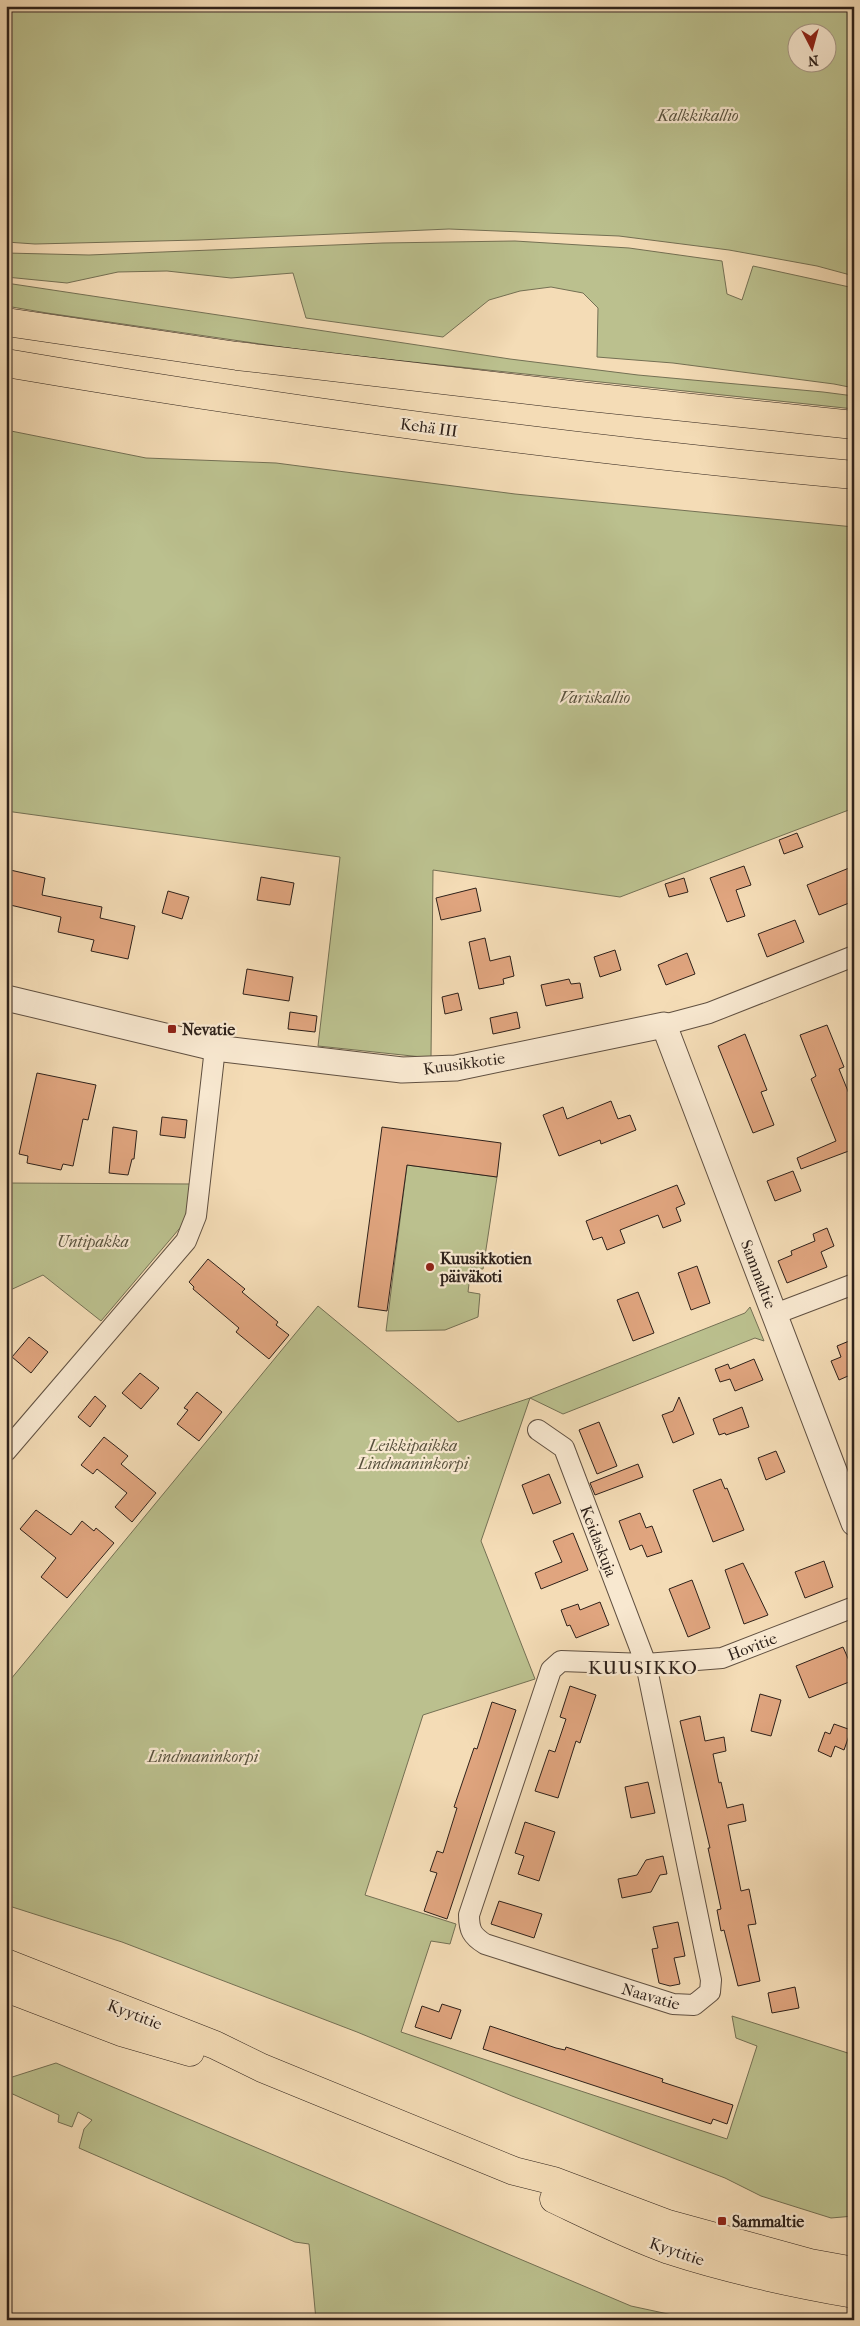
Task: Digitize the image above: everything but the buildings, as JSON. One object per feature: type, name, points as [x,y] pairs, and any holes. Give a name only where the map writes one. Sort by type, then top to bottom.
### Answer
[{"type":"main road","points":[[6,322],[236,356],[580,396],[854,425]]},
{"type":"main road","name":"Kehä III","points":[[6,363],[308,411],[547,443],[854,475]]},
{"type":"main road","name":"Kyytitie","points":[[6,1963],[215,2045],[262,2068],[514,2172],[554,2181],[668,2224],[810,2262],[854,2271]]},
{"type":"main road","name":"Kyytitie","points":[[6,1988],[121,2032],[214,2059],[262,2068]]},
{"type":"main road","name":"Kyytitie","points":[[514,2172],[547,2196],[608,2225],[668,2249],[746,2273],[854,2294]]},
{"type":"street","name":"Kuusikkotie","points":[[6,998],[215,1048],[361,1066],[427,1070],[456,1068],[664,1025],[709,1013],[854,956]]},
{"type":"street","name":"Sammaltie","points":[[664,1025],[854,1523]]},
{"type":"street","points":[[6,1452],[186,1240],[196,1216],[215,1048]]},
{"type":"street","points":[[775,1314],[854,1284]]},
{"type":"street","name":"Keidaskuja","points":[[538,1430],[564,1448],[646,1664]]},
{"type":"street","name":"Hovitie","points":[[646,1664],[722,1658],[854,1607]]},
{"type":"street","name":"Naavatie","points":[[561,1661],[646,1664],[711,1980],[710,1992],[694,2005],[673,2004],[484,1944],[475,1938],[469,1929],[469,1915],[550,1670],[561,1661]]},
{"type":"green space","name":"Kalkkikallio","points":[[6,6],[854,6],[854,276],[817,266],[729,250],[619,236],[449,229],[198,240],[35,244],[6,242]]},
{"type":"green space","points":[[515,241],[629,248],[722,261],[727,294],[742,300],[753,266],[854,288],[854,388],[673,363],[597,357],[598,308],[583,293],[551,287],[520,291],[489,300],[443,337],[306,318],[293,273],[231,278],[167,271],[118,272],[67,283],[6,277],[6,253],[89,255],[383,243]]},
{"type":"green space","points":[[6,283],[510,359],[638,375],[854,396],[854,409],[309,351],[47,313],[6,306]]},
{"type":"green space","name":"Variskallio","points":[[6,430],[146,458],[276,463],[515,494],[854,527],[854,808],[620,897],[433,870],[431,1058],[318,1046],[340,857],[6,811]]},
{"type":"green space","points":[[407,1165],[497,1177],[483,1269],[471,1268],[468,1292],[480,1294],[478,1317],[445,1330],[386,1331]]},
{"type":"green space","name":"Untipakka","points":[[6,1183],[191,1184],[185,1222],[101,1321],[43,1275],[6,1292]]},
{"type":"green space","name":"Lindmaninkorpi","points":[[318,1306],[458,1422],[530,1398],[481,1541],[535,1679],[423,1715],[365,1895],[456,1924],[450,1944],[431,1941],[401,2032],[727,2139],[757,2046],[736,2038],[732,2016],[854,2055],[854,2216],[831,2218],[761,2196],[725,2178],[512,2096],[357,2032],[122,1942],[6,1905],[6,1685]]},
{"type":"green space","points":[[750,1307],[764,1341],[755,1338],[563,1414],[530,1398],[745,1313]]},
{"type":"green space","points":[[56,2063],[631,2306],[696,2320],[316,2320],[309,2244],[295,2242],[79,2148],[84,2129],[92,2120],[78,2112],[72,2127],[58,2122],[59,2115],[6,2091],[6,2079]]},
{"type":"place","name":"Nevatie","points":[[172,1029]]},
{"type":"place","name":"Kuusikkotien päiväkoti","points":[[430,1267]]},
{"type":"place","name":"Sammaltie","points":[[722,2221]]},
{"type":"district","name":"KUUSIKKO","points":[[643,1667]]},
{"type":"park label","name":"Leikkipaikka Lindmaninkorpi","points":[[413,1454]]}]
